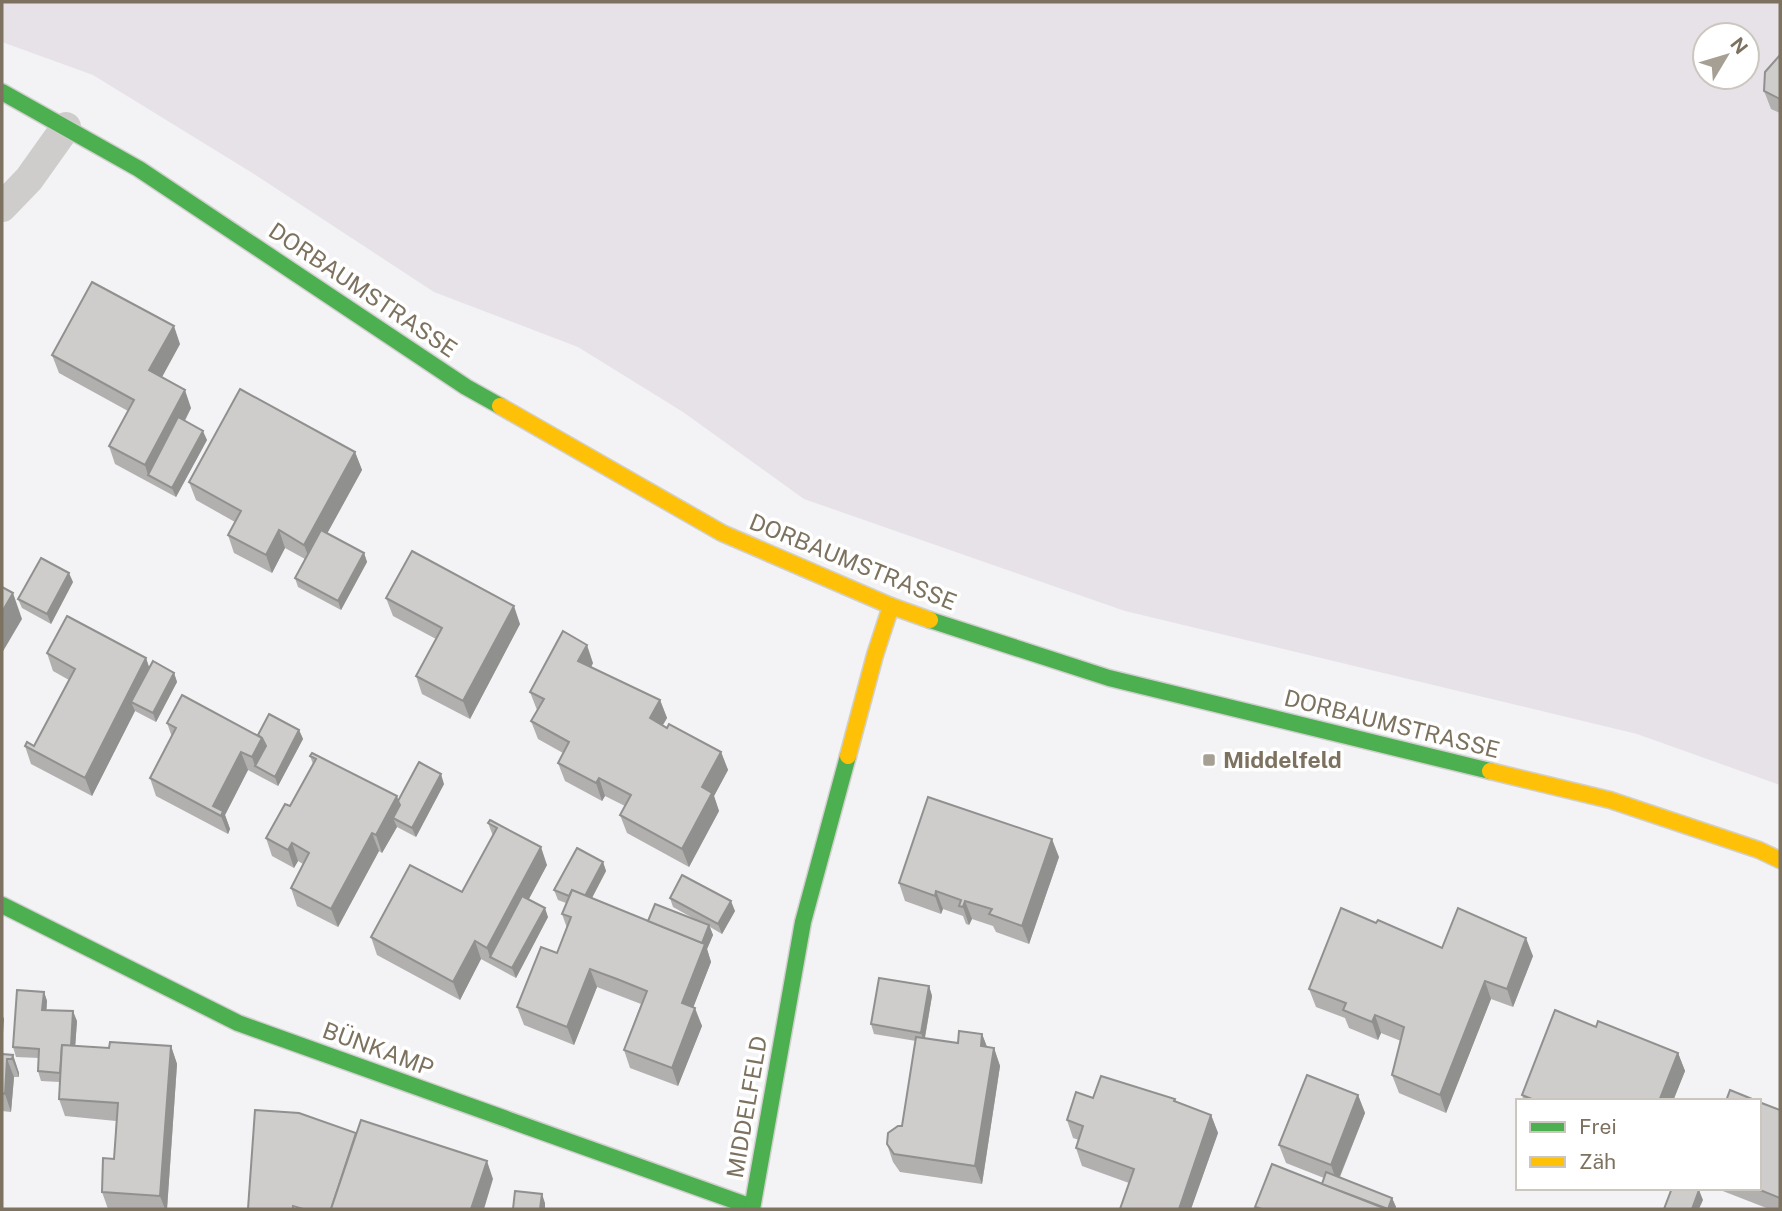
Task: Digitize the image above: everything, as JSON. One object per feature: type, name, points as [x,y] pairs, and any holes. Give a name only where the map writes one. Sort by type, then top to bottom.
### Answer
[{"type":"street","name":"DORBAUMSTRASSE","points":[[2,92],[139,169],[466,387],[722,533],[891,606],[1109,678],[1610,800],[1759,850],[1780,860]]},
{"type":"street","name":"MIDDELFELD","points":[[752,1208],[803,922],[875,655],[891,606]]},
{"type":"street","name":"BÜNKAMP","points":[[2,905],[238,1023],[752,1208]]},
{"type":"lane","points":[[2,207],[29,180],[66,127]]},
{"type":"shaded area","points":[[2,2],[1780,2],[1780,785],[1637,734],[1125,611],[804,499],[683,412],[578,347],[434,292],[254,174],[93,75],[2,42]]},
{"type":"building","points":[[1780,55],[1780,99],[1764,91],[1765,72]]},
{"type":"building","points":[[92,282],[174,326],[149,370],[185,390],[145,465],[109,446],[134,400],[52,355]]},
{"type":"building","points":[[240,389],[355,452],[304,545],[279,530],[266,555],[228,535],[241,511],[189,482]]},
{"type":"building","points":[[178,417],[203,431],[172,488],[148,475]]},
{"type":"building","points":[[321,530],[364,553],[338,601],[295,578]]},
{"type":"building","points":[[412,551],[514,606],[463,701],[416,676],[442,628],[386,598]]},
{"type":"building","points":[[41,558],[69,573],[47,614],[18,599]]},
{"type":"building","points":[[2,587],[13,593],[2,612]]},
{"type":"building","points":[[67,616],[146,658],[85,778],[25,746],[27,742],[34,746],[75,669],[47,653]]},
{"type":"building","points":[[563,631],[587,645],[578,661],[660,700],[650,718],[667,728],[669,724],[721,752],[702,787],[712,793],[682,849],[620,815],[631,795],[599,778],[596,783],[558,763],[569,742],[531,721],[544,699],[530,692]]},
{"type":"building","points":[[153,661],[174,673],[153,713],[131,702]]},
{"type":"building","points":[[182,695],[262,738],[252,757],[241,752],[213,806],[223,811],[221,816],[150,778],[176,728],[167,723]]},
{"type":"building","points":[[269,714],[299,730],[275,777],[255,766],[266,746],[258,735]]},
{"type":"building","points":[[312,753],[397,796],[376,835],[372,833],[331,909],[291,888],[309,853],[292,843],[288,850],[266,838],[285,804],[290,806],[316,759],[310,756]]},
{"type":"building","points":[[419,762],[441,774],[412,828],[393,818],[400,805],[398,801]]},
{"type":"building","points":[[928,797],[1052,839],[1022,926],[989,914],[992,909],[965,901],[963,907],[959,906],[961,900],[936,891],[935,896],[899,883]]},
{"type":"building","points":[[490,820],[541,847],[487,948],[475,941],[453,982],[371,937],[410,865],[462,892],[497,828],[488,823]]},
{"type":"building","points":[[577,848],[603,862],[585,896],[572,890],[569,896],[554,890]]},
{"type":"building","points":[[682,875],[731,901],[718,924],[670,898]]},
{"type":"building","points":[[572,890],[705,944],[682,1003],[695,1008],[672,1068],[624,1050],[647,991],[617,979],[590,969],[567,1027],[517,1007],[541,947],[557,953],[571,917],[562,914]]},
{"type":"building","points":[[522,896],[545,908],[512,968],[490,957]]},
{"type":"building","points":[[655,904],[709,925],[702,943],[648,921]]},
{"type":"building","points":[[1341,908],[1376,923],[1378,920],[1442,948],[1458,908],[1526,938],[1507,989],[1485,981],[1440,1095],[1392,1075],[1404,1027],[1375,1015],[1372,1022],[1343,1010],[1346,1003],[1309,989]]},
{"type":"building","points":[[879,978],[929,986],[921,1033],[871,1024]]},
{"type":"building","points":[[17,990],[44,992],[42,1010],[73,1011],[71,1046],[62,1045],[60,1073],[38,1071],[39,1049],[13,1047]]},
{"type":"building","points":[[1555,1010],[1596,1027],[1598,1021],[1678,1053],[1660,1099],[1532,1099],[1522,1095]]},
{"type":"building","points":[[959,1031],[982,1034],[981,1046],[994,1048],[975,1166],[894,1154],[887,1144],[888,1133],[902,1126],[916,1037],[958,1043]]},
{"type":"building","points":[[110,1042],[171,1046],[160,1196],[102,1192],[103,1158],[114,1159],[118,1103],[59,1099],[62,1045],[109,1048]]},
{"type":"building","points":[[2,1054],[13,1055],[12,1059],[7,1059],[5,1094],[2,1093]]},
{"type":"building","points":[[1307,1075],[1358,1095],[1331,1165],[1279,1145]]},
{"type":"building","points":[[1101,1076],[1175,1099],[1174,1101],[1211,1115],[1179,1209],[1120,1209],[1134,1169],[1076,1148],[1083,1126],[1067,1120],[1076,1092],[1093,1098]]},
{"type":"building","points":[[1730,1090],[1752,1099],[1727,1099]]},
{"type":"building","points":[[1761,1103],[1780,1110],[1780,1198],[1760,1190]]},
{"type":"building","points":[[255,1110],[299,1113],[356,1133],[331,1209],[303,1209],[293,1206],[293,1209],[248,1209]]},
{"type":"building","points":[[361,1120],[487,1161],[471,1209],[331,1209]]},
{"type":"building","points":[[1272,1164],[1386,1209],[1255,1207]]},
{"type":"building","points":[[1326,1172],[1392,1198],[1388,1209],[1322,1184]]},
{"type":"building","points":[[1671,1190],[1699,1190],[1692,1209],[1664,1209]]},
{"type":"building","points":[[515,1191],[542,1194],[540,1209],[513,1209]]},
{"type":"traffic: fast","points":[[2,92],[139,169],[466,387],[500,406]]},
{"type":"traffic: fast","points":[[930,620],[1109,678],[1490,771]]},
{"type":"traffic: fast","points":[[752,1209],[803,922],[848,756]]},
{"type":"traffic: fast","points":[[2,905],[238,1023],[752,1207]]},
{"type":"traffic: slow","points":[[500,406],[722,533],[891,606],[930,620]]},
{"type":"traffic: slow","points":[[848,756],[891,606]]},
{"type":"traffic: slow","points":[[1490,771],[1610,800],[1759,850],[1780,860]]},
{"type":"place","name":"Middelfeld","points":[[1209,760]]}]
